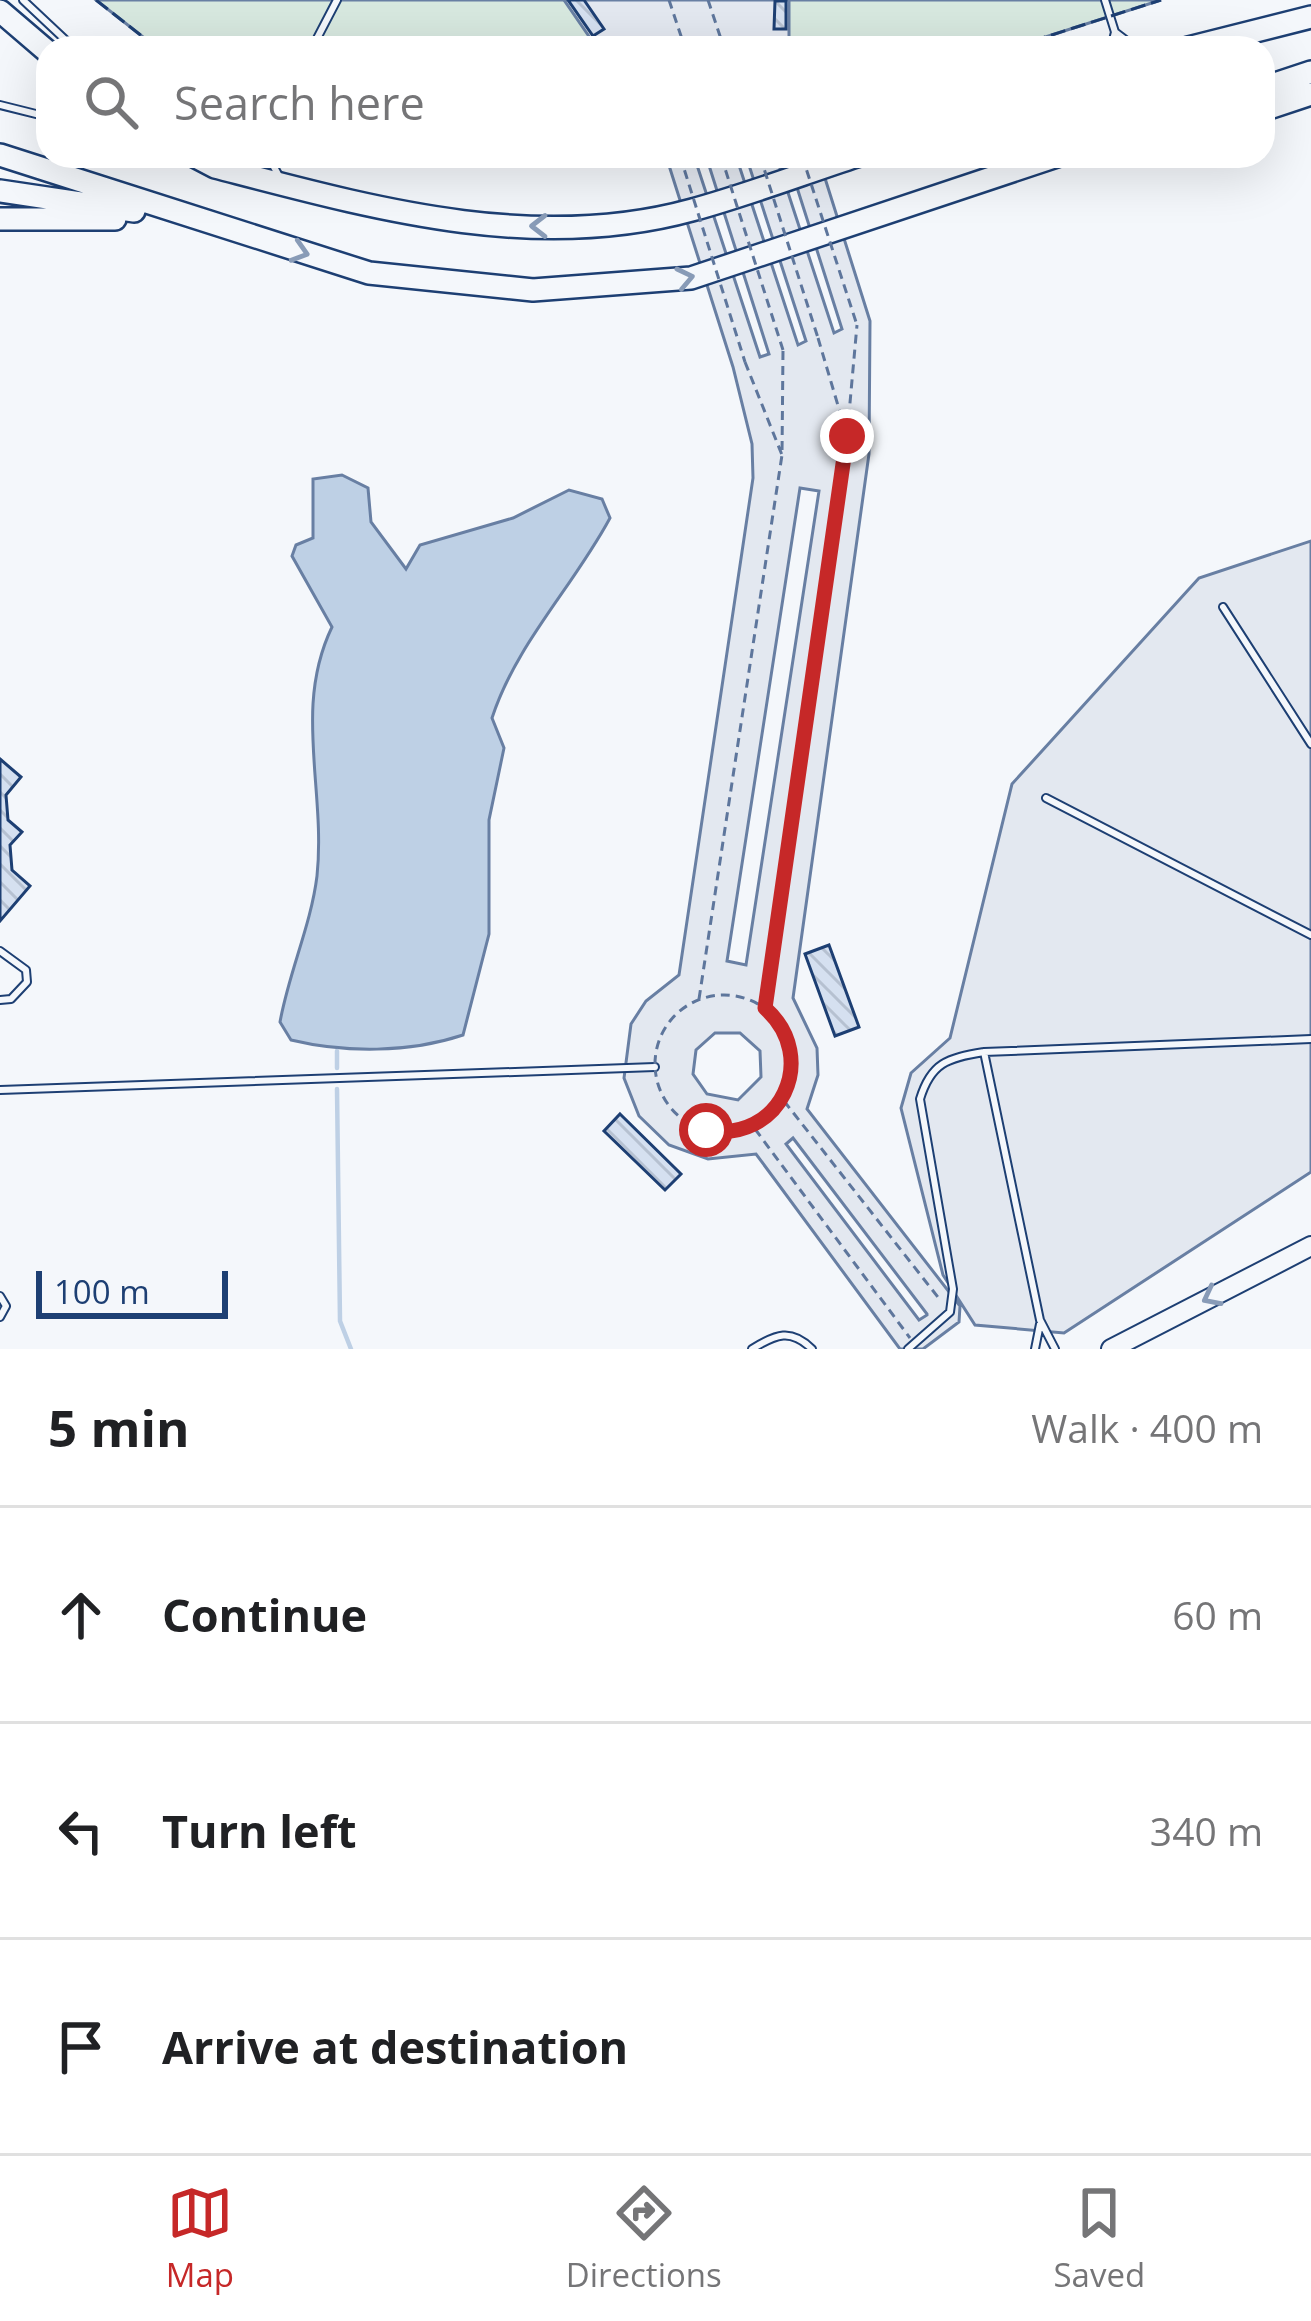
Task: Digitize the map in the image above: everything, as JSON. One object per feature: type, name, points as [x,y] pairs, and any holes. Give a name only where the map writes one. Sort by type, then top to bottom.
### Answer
[{"type":"highway","points":[[0,11],[36,42]]},
{"type":"highway","points":[[1236,36],[1311,17]]},
{"type":"highway","points":[[1275,84],[1311,72]]},
{"type":"highway","points":[[1275,106],[1311,94]]},
{"type":"highway","points":[[0,155],[36,167]]},
{"type":"highway","points":[[38,168],[369,273],[533,290],[643,286],[691,278],[1021,168]]},
{"type":"highway","points":[[237,168],[366,207],[464,223],[595,224],[690,211],[820,168]]},
{"type":"highway","points":[[0,191],[188,219]]},
{"type":"highway","points":[[0,219],[188,219]]},
{"type":"main road","points":[[1111,1349],[1311,1246]]},
{"type":"lane","points":[[23,0],[61,36]]},
{"type":"lane","points":[[318,36],[337,0]]},
{"type":"lane","points":[[1105,0],[1114,36]]},
{"type":"lane","points":[[1115,32],[1120,36]]},
{"type":"lane","points":[[0,105],[36,114]]},
{"type":"lane","points":[[275,168],[286,185]]},
{"type":"lane","points":[[1223,607],[1311,744]]},
{"type":"lane","points":[[1046,798],[1311,935]]},
{"type":"lane","points":[[0,951],[26,970],[27,982],[10,999],[0,1000]]},
{"type":"lane","points":[[912,1347],[950,1312],[953,1289],[920,1100],[928,1072],[948,1058],[984,1052],[1311,1039]]},
{"type":"lane","points":[[984,1052],[1040,1320],[1055,1349]]},
{"type":"lane","points":[[0,1090],[655,1067]]},
{"type":"lane","points":[[0,1296],[6,1306],[0,1317]]},
{"type":"lane","points":[[1035,1349],[1040,1320]]},
{"type":"lane","points":[[752,1349],[785,1334],[798,1336],[812,1349]]},
{"type":"path","points":[[669,0],[681,36]]},
{"type":"path","points":[[707,0],[720,36]]},
{"type":"path","points":[[684,168],[746,362],[782,455]]},
{"type":"path","points":[[699,1000],[782,455],[783,350],[725,168]]},
{"type":"path","points":[[764,168],[847,436]]},
{"type":"path","points":[[765,1008],[847,436],[857,326],[806,168]]},
{"type":"path","points":[[733,995],[765,1008],[791,1046],[791,1079],[783,1099],[753,1126],[717,1132],[685,1120],[662,1095],[655,1067],[664,1029],[699,1000],[733,995]]},
{"type":"path","points":[[783,1099],[950,1312]]},
{"type":"path","points":[[753,1126],[912,1347]]},
{"type":"shaded area","points":[[96,0],[1161,0],[1048,36],[142,36]]},
{"type":"shaded area","points":[[564,0],[789,0],[789,36],[589,36]]},
{"type":"shaded area","points":[[670,168],[698,168],[760,357],[769,354],[710,168],[740,168],[798,345],[806,341],[750,168],[780,168],[834,333],[842,329],[791,168],[822,168],[870,321],[869,454],[793,998],[817,1048],[818,1075],[807,1109],[960,1306],[959,1322],[923,1349],[900,1349],[756,1154],[708,1159],[669,1145],[639,1116],[624,1078],[631,1024],[646,1001],[679,975],[753,478],[752,444],[733,367]],"holes":[[[800,488],[819,491],[746,965],[727,961]],[[715,1033],[740,1033],[760,1051],[761,1077],[738,1100],[707,1094],[693,1074],[696,1050]],[[793,1138],[927,1315],[919,1320],[786,1144]]]},
{"type":"shaded area","points":[[1311,541],[1311,1172],[1064,1333],[975,1325],[943,1275],[901,1108],[911,1073],[950,1038],[1012,784],[1199,578]]},
{"type":"water","points":[[342,475],[368,488],[371,522],[406,569],[420,545],[513,518],[569,490],[602,499],[610,518],[515,665],[492,718],[504,748],[489,820],[489,934],[463,1035],[399,1048],[355,1049],[291,1040],[280,1022],[317,876],[312,718],[314,688],[332,627],[292,556],[296,545],[313,538],[313,479]]},
{"type":"building","points":[[568,0],[584,0],[604,29],[593,36]]},
{"type":"building","points":[[775,1],[786,1],[786,29],[774,29]]},
{"type":"building","points":[[0,759],[21,777],[6,795],[8,820],[22,832],[10,845],[12,870],[30,886],[0,921]]},
{"type":"building","points":[[829,945],[859,1027],[835,1036],[805,954]]},
{"type":"building","points":[[620,1114],[681,1174],[665,1190],[604,1131]]},
{"type":"waterway","points":[[337,1051],[337,1068]]},
{"type":"waterway","points":[[337,1089],[340,1321],[351,1349]]},
{"type":"fence","points":[[96,0],[142,36]]},
{"type":"fence","points":[[1048,36],[1161,0]]},
{"type":"route","points":[[706,1130],[728,1132],[753,1126],[776,1108],[791,1079],[793,1057],[787,1035],[765,1008],[847,436]]}]
